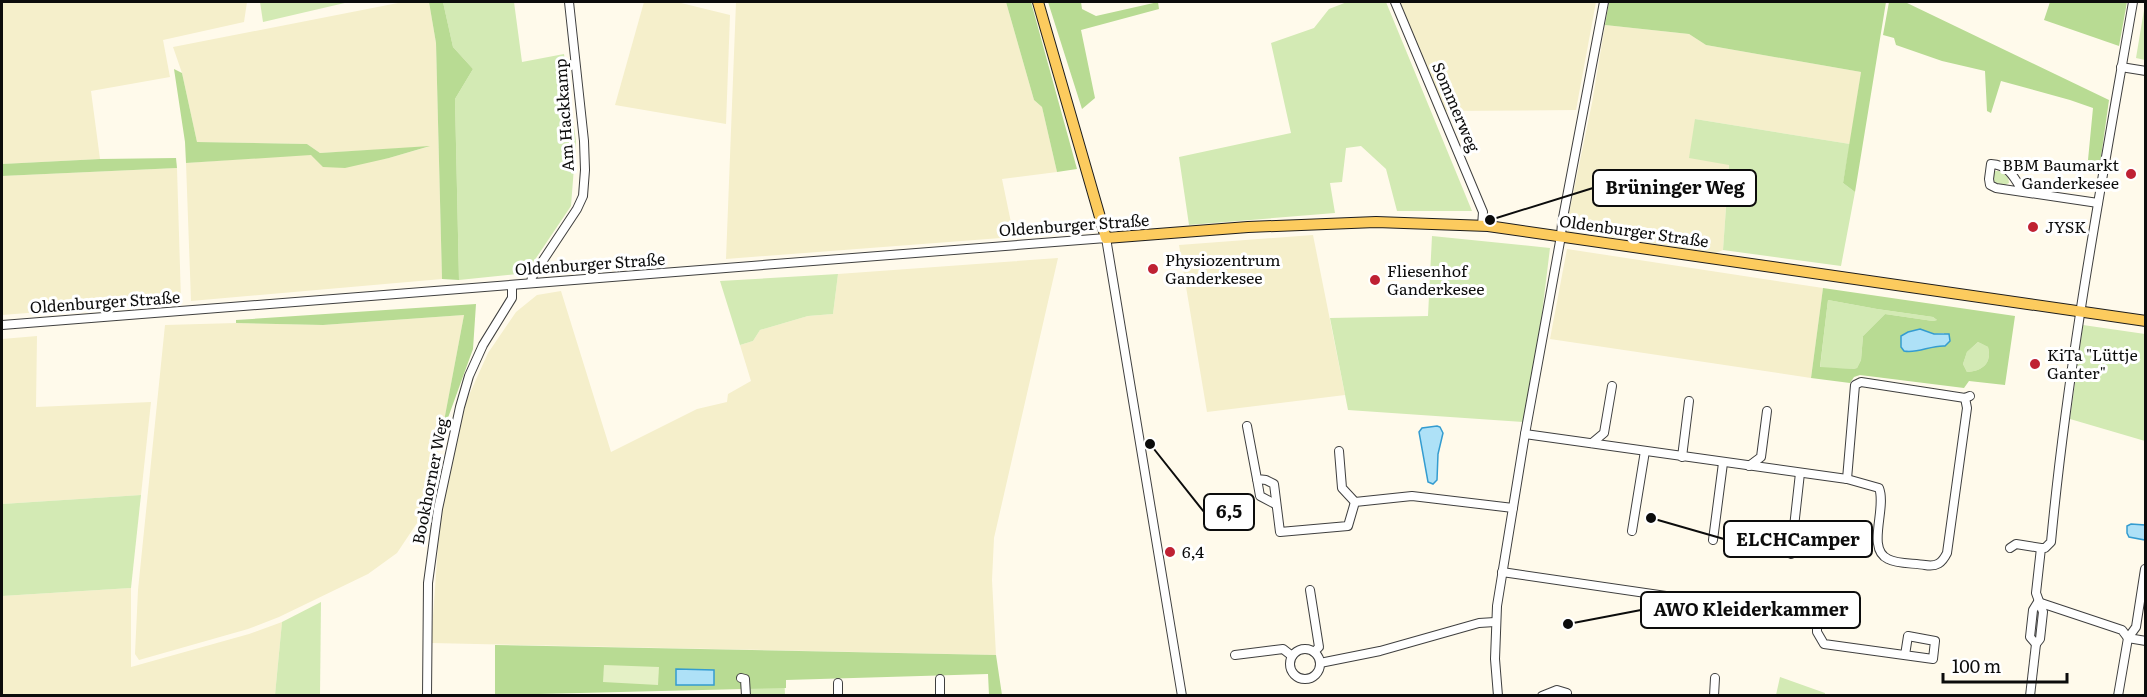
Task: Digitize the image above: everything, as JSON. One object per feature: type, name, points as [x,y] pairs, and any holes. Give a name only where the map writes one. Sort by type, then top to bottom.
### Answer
[{"type":"main road","points":[[1038,2],[1106,238]]},
{"type":"main road","name":"Oldenburger Straße","points":[[1106,238],[1248,227],[1376,222],[1482,226],[2145,321]]},
{"type":"street","name":"Am Hackkamp","points":[[531,283],[532,278],[578,209],[583,196],[584,141],[569,2]]},
{"type":"street","name":"Sommerweg","points":[[1395,2],[1483,212],[1482,226]]},
{"type":"street","points":[[1498,696],[1495,622],[1502,572],[1562,223],[1604,2]]},
{"type":"street","points":[[2010,548],[2016,544],[2045,548],[2051,542],[2064,420],[2133,2]]},
{"type":"street","points":[[2121,67],[2145,71]]},
{"type":"street","points":[[2023,192],[2098,203]]},
{"type":"street","name":"Oldenburger Straße","points":[[2,325],[1106,238]]},
{"type":"street","points":[[1106,238],[1182,696]]},
{"type":"street","name":"Bookhorner Weg","points":[[427,696],[428,584],[438,509],[460,407],[470,376],[483,345],[512,298],[512,285]]},
{"type":"street","points":[[1525,434],[1847,479],[1879,488],[1882,497],[1877,543],[1879,552],[1888,560],[1933,566],[1942,562],[1947,553],[1968,397],[1861,381],[1856,385],[1847,479]]},
{"type":"street","points":[[1592,443],[1604,434],[1612,386]]},
{"type":"street","points":[[1682,457],[1689,401]]},
{"type":"street","points":[[1767,411],[1761,457],[1769,469]]},
{"type":"street","points":[[1247,426],[1260,496],[1275,504]]},
{"type":"street","points":[[1604,434],[1613,445]]},
{"type":"street","points":[[1339,451],[1342,488],[1355,502]]},
{"type":"street","points":[[1632,531],[1645,451]]},
{"type":"street","points":[[1749,466],[1761,457]]},
{"type":"street","points":[[1713,540],[1723,463]]},
{"type":"street","points":[[1791,554],[1800,473]]},
{"type":"street","points":[[1257,479],[1274,484],[1280,532],[1348,526],[1355,502]]},
{"type":"street","points":[[1355,502],[1412,496],[1513,508]]},
{"type":"street","points":[[2033,695],[2036,644],[2030,637],[2033,610],[2038,602],[2036,593],[2041,548]]},
{"type":"street","points":[[2118,696],[2128,638],[2136,627],[2145,569]]},
{"type":"street","points":[[1502,572],[1817,618],[1817,632],[1824,644],[1905,655]]},
{"type":"street","points":[[1310,590],[1319,647],[1314,652]]},
{"type":"street","points":[[2038,602],[2122,630],[2128,638],[2145,641]]},
{"type":"street","points":[[1320,663],[1380,651],[1479,623],[1495,622]]},
{"type":"street","points":[[1303,649],[1314,652],[1320,663],[1315,676],[1306,680],[1293,674],[1290,660],[1292,656],[1303,649]]},
{"type":"street","points":[[1235,655],[1283,650],[1292,656]]},
{"type":"street","points":[[741,678],[745,679],[746,696]]},
{"type":"street","points":[[939,678],[940,696]]},
{"type":"street","points":[[1714,696],[1715,678]]},
{"type":"street","points":[[838,683],[838,696]]},
{"type":"street","points":[[1542,696],[1557,690],[1567,693]]},
{"type":"shaded area","points":[[2,2],[247,2],[244,22],[163,40],[170,77],[91,91],[100,159],[2,164]]},
{"type":"shaded area","points":[[403,2],[429,2],[436,43],[442,279],[191,301],[186,163],[311,154],[323,166],[389,158],[427,147],[320,153],[307,144],[197,142],[182,73],[173,47]]},
{"type":"shaded area","points":[[644,2],[677,2],[730,15],[726,124],[615,105]]},
{"type":"shaded area","points":[[736,2],[1006,2],[1034,100],[1042,107],[1057,172],[1002,179],[1014,237],[726,259]]},
{"type":"shaded area","points":[[1398,2],[1596,2],[1576,110],[1443,111]]},
{"type":"shaded area","points":[[1605,25],[1689,34],[1706,45],[1861,72],[1850,144],[1695,119],[1729,164],[1723,250],[1716,253],[1568,231],[1567,223],[1592,103]]},
{"type":"shaded area","points":[[177,168],[181,301],[2,315],[2,176]]},
{"type":"shaded area","points":[[1313,235],[1345,395],[1207,412],[1179,245]]},
{"type":"shaded area","points":[[1567,249],[1823,288],[1811,378],[1550,339]]},
{"type":"shaded area","points":[[1058,258],[994,538],[992,580],[996,655],[431,643],[440,520],[465,404],[488,353],[516,312],[537,295],[561,291],[611,452],[697,409],[727,402],[728,394],[751,381],[740,345],[753,341],[760,330],[808,316],[833,314],[838,274]]},
{"type":"shaded area","points":[[464,315],[433,480],[417,523],[397,553],[368,574],[279,617],[248,629],[139,660],[135,654],[138,590],[165,325],[236,323],[323,325]]},
{"type":"shaded area","points":[[37,336],[36,407],[151,402],[141,495],[2,504],[2,339]]},
{"type":"shaded area","points":[[131,588],[131,667],[249,634],[282,622],[275,695],[2,696],[2,596]]},
{"type":"green space","points":[[260,2],[349,2],[263,22]]},
{"type":"green space","points":[[429,2],[443,2],[453,47],[473,69],[455,99],[459,280],[442,279],[436,43]]},
{"type":"green space","points":[[443,2],[514,2],[522,62],[564,54],[576,141],[571,206],[526,273],[459,280],[455,99],[473,69],[453,47]]},
{"type":"green space","points":[[1006,2],[1031,2],[1077,169],[1057,172],[1042,107],[1034,100]]},
{"type":"green space","points":[[1048,2],[1081,2],[1082,9],[1096,16],[1158,2],[1159,9],[1081,30],[1095,98],[1082,109]]},
{"type":"green space","points":[[1347,2],[1386,2],[1472,211],[1397,211],[1386,169],[1361,146],[1346,148],[1342,182],[1330,183],[1335,213],[1189,225],[1179,157],[1291,133],[1271,43],[1314,28],[1329,9]]},
{"type":"green space","points":[[1609,2],[1886,2],[1855,192],[1843,183],[1861,72],[1706,45],[1689,34],[1605,25]]},
{"type":"green space","points":[[1889,2],[1905,2],[2109,100],[2100,164],[2088,160],[2093,108],[2001,81],[1991,113],[1987,111],[1985,71],[1942,61],[1896,45],[1894,38],[1883,35]]},
{"type":"green space","points":[[2050,2],[2127,2],[2119,46],[2044,20]]},
{"type":"green space","points":[[2145,4],[2146,60],[2136,58]]},
{"type":"green space","points":[[174,69],[182,73],[197,142],[307,144],[320,153],[430,146],[345,168],[323,167],[311,155],[186,163]]},
{"type":"green space","points":[[1695,119],[1850,144],[1843,183],[1855,192],[1841,266],[1723,250],[1729,165],[1689,158]]},
{"type":"green space","points":[[176,158],[177,168],[2,176],[2,164]]},
{"type":"green space","points":[[1995,171],[2008,177],[2009,183],[2005,185],[1994,182]]},
{"type":"green space","points":[[1432,236],[1550,248],[1539,338],[1523,422],[1348,410],[1330,318],[1428,316]]},
{"type":"green space","points":[[838,274],[833,314],[808,316],[760,330],[753,341],[740,345],[720,281]]},
{"type":"green space","points":[[1823,288],[2015,316],[2005,385],[1969,381],[1964,388],[1860,375],[1854,377],[1850,383],[1811,378]],"holes":[[[1828,300],[1933,317],[1937,320],[1885,314],[1863,336],[1861,360],[1857,368],[1820,367]],[[1920,329],[1934,334],[1944,333],[1945,346],[1937,345],[1910,352],[1916,330]],[[1978,342],[1988,347],[1989,358],[1982,368],[1967,372],[1963,364],[1967,352]]]},
{"type":"green space","points":[[1828,300],[1933,317],[1937,320],[1885,314],[1863,336],[1861,360],[1857,368],[1820,368]]},
{"type":"green space","points":[[476,304],[473,349],[441,437],[464,315],[323,325],[236,323],[236,320]]},
{"type":"green space","points":[[2083,325],[2145,334],[2145,441],[2070,419]]},
{"type":"green space","points":[[1978,342],[1988,347],[1989,358],[1982,368],[1967,372],[1963,364],[1967,352]]},
{"type":"green space","points":[[141,495],[131,588],[2,596],[2,504]]},
{"type":"green space","points":[[321,602],[320,695],[275,695],[282,622]]},
{"type":"green space","points":[[495,645],[996,655],[1002,695],[989,695],[988,674],[786,680],[786,688],[495,695]]},
{"type":"green space","points":[[604,665],[659,667],[658,685],[603,682]]},
{"type":"green space","points":[[784,672],[785,695],[747,695],[754,674]]},
{"type":"green space","points":[[1780,677],[1825,693],[1825,695],[1776,695]]},
{"type":"water","points":[[1920,329],[1934,334],[1949,334],[1950,341],[1945,346],[1904,351],[1901,347],[1901,336]]},
{"type":"water","points":[[1437,426],[1443,433],[1438,454],[1437,480],[1433,484],[1428,482],[1419,432],[1422,428]]},
{"type":"water","points":[[2145,525],[2145,540],[2129,537],[2127,526]]},
{"type":"water","points":[[676,669],[714,670],[714,685],[676,685]]},
{"type":"place","name":"BBM Baumarkt Ganderkesee","points":[[2131,174]]},
{"type":"place","name":"Brüninger Weg","points":[[1490,220]]},
{"type":"place","name":"JYSK","points":[[2033,227]]},
{"type":"place","name":"Physiozentrum Ganderkesee","points":[[1153,269]]},
{"type":"place","name":"Fliesenhof Ganderkesee","points":[[1375,280]]},
{"type":"place","name":"KiTa \"Lüttje Ganter\"","points":[[2035,364]]},
{"type":"place","name":"6,5","points":[[1150,444]]},
{"type":"place","name":"ELCHCamper","points":[[1651,518]]},
{"type":"place","name":"6,4","points":[[1170,552]]},
{"type":"place","name":"AWO Kleiderkammer","points":[[1568,624]]}]
